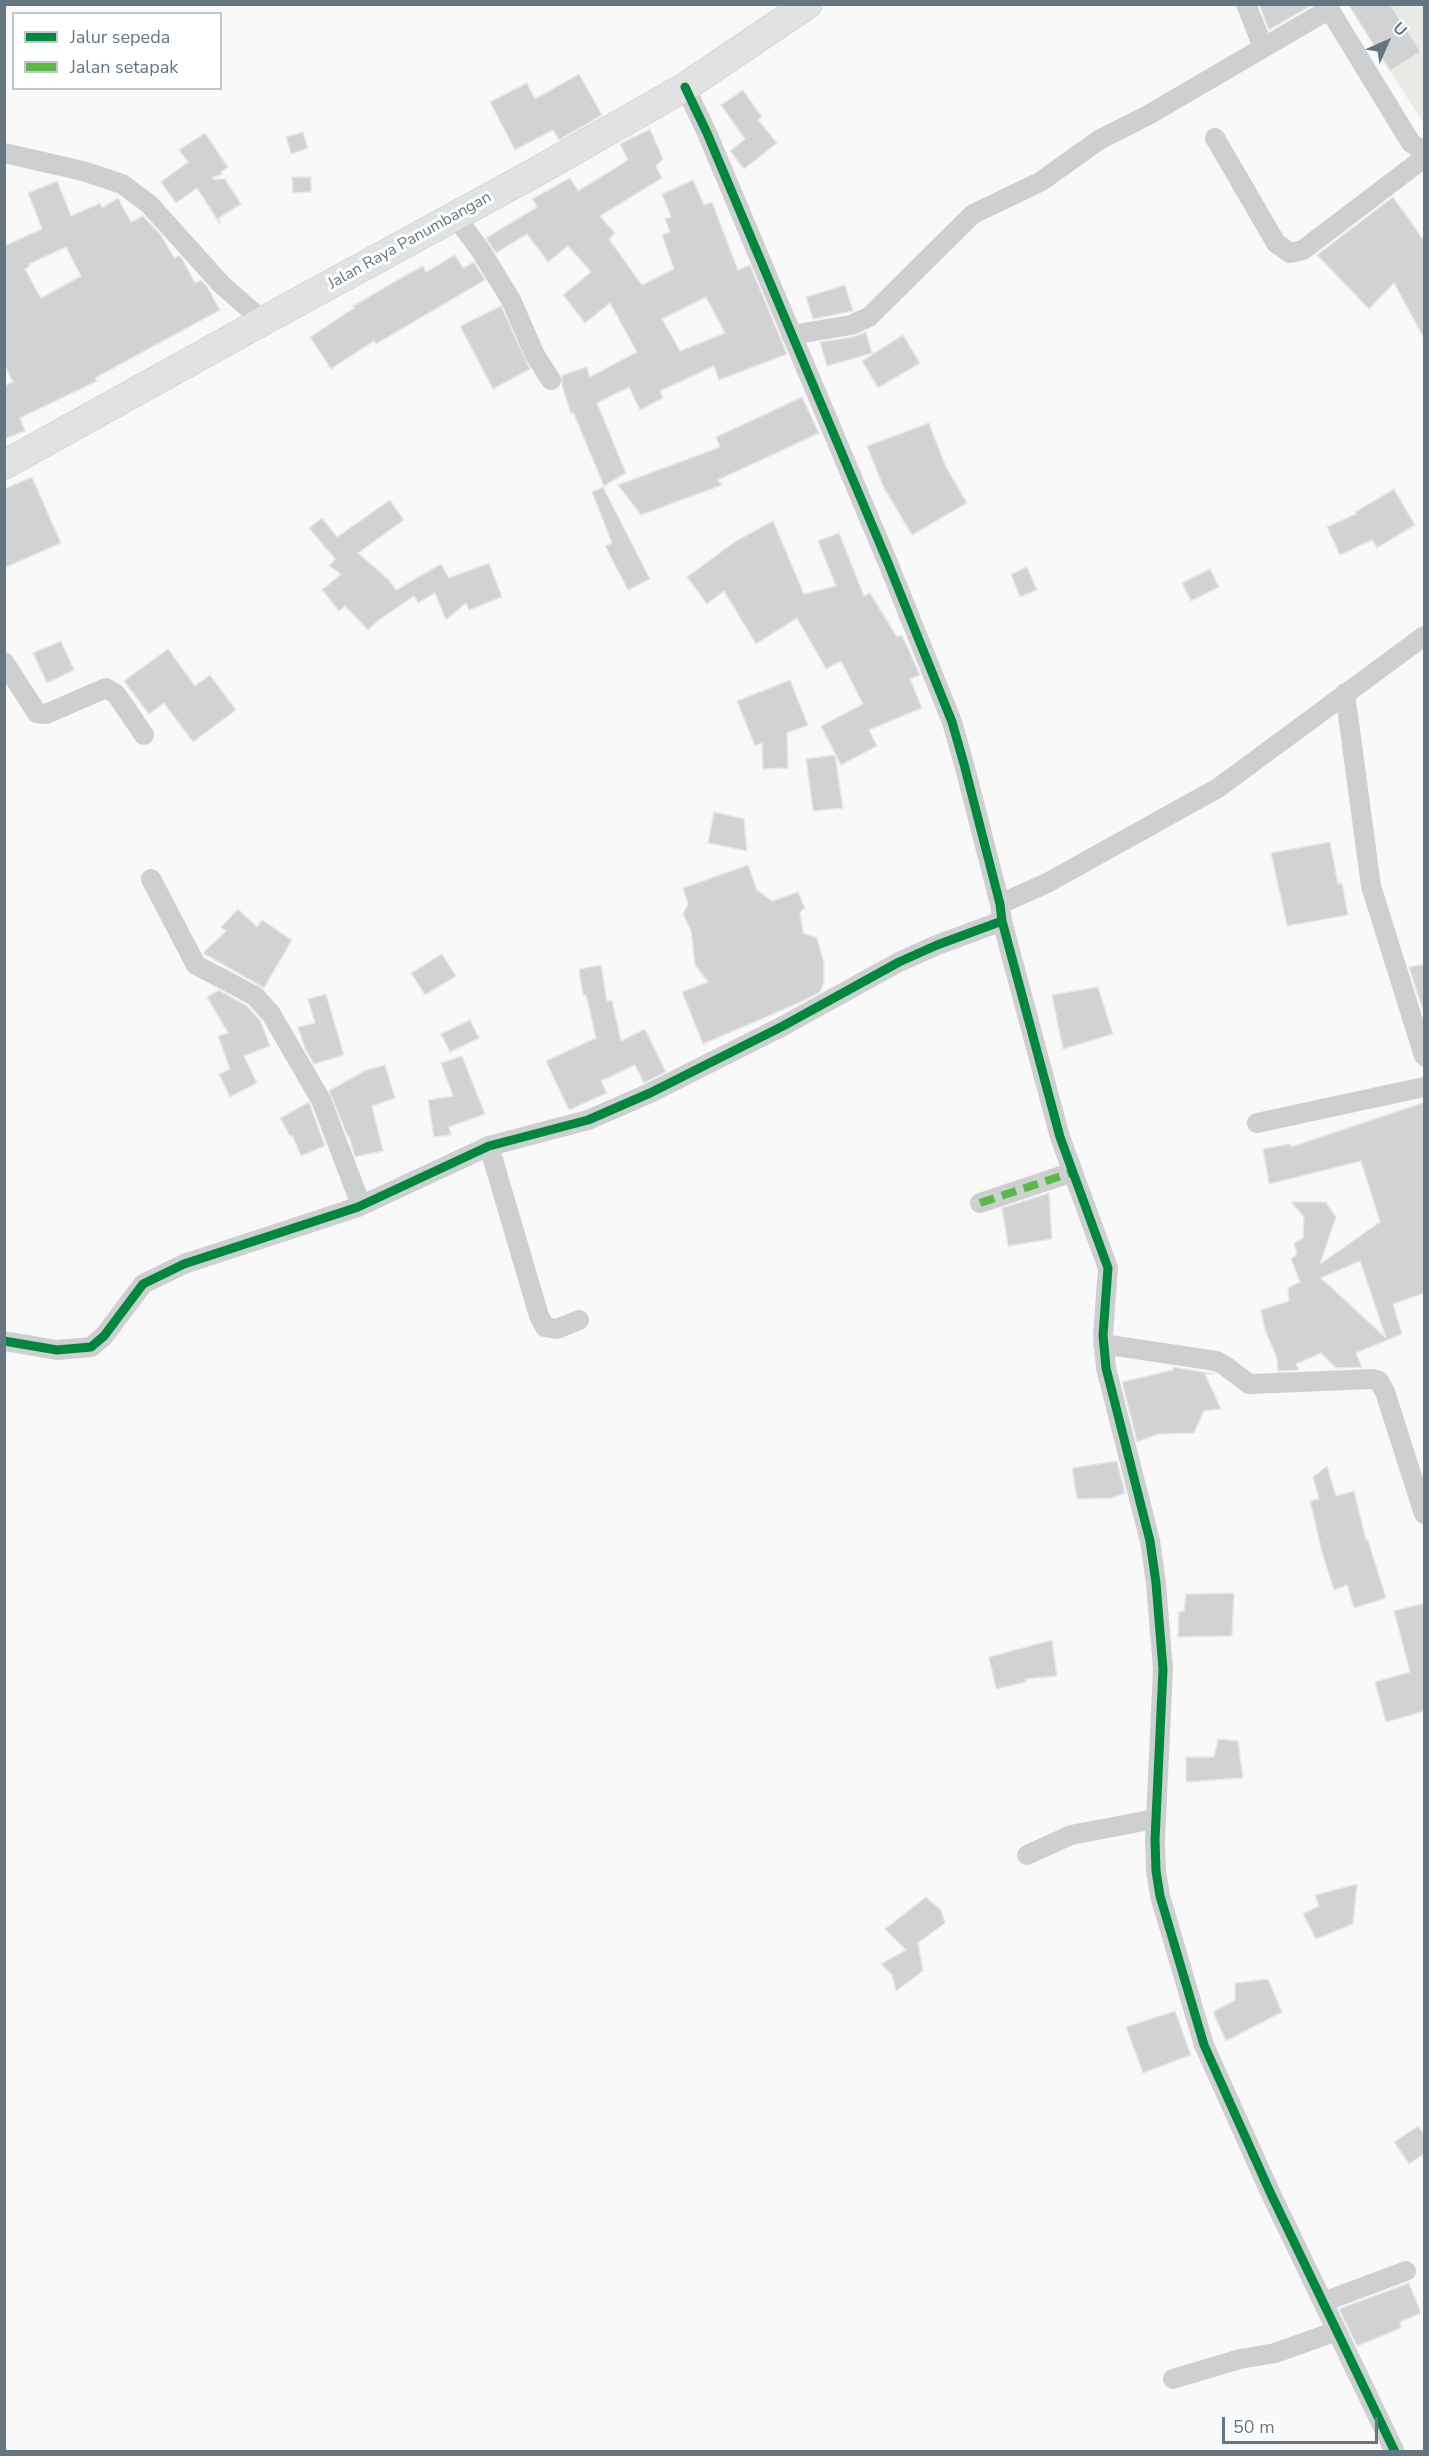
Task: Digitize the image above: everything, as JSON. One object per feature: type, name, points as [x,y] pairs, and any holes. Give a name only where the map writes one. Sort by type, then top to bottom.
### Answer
[{"type":"main road","name":"Jalan Raya Panumbangan","points":[[4,465],[685,87],[808,4]]},
{"type":"street","points":[[1246,4],[1263,47]]},
{"type":"street","points":[[791,335],[851,326],[869,317],[973,214],[1040,182],[1100,140],[1150,114],[1327,7],[1411,143],[1425,151]]},
{"type":"street","points":[[685,87],[707,133],[888,563],[952,722],[1060,1137],[1108,1268],[1103,1344],[1106,1368],[1150,1541],[1156,1583],[1162,1687],[1155,1819],[1156,1871],[1160,1896],[1204,2045],[1270,2192],[1395,2451]]},
{"type":"street","points":[[1215,138],[1276,243],[1290,253],[1303,250],[1425,158]]},
{"type":"street","points":[[4,153],[83,171],[122,184],[149,204],[222,285],[263,321]]},
{"type":"street","points":[[455,216],[481,251],[511,300],[535,356],[551,380]]},
{"type":"street","points":[[4,1341],[57,1350],[91,1347],[104,1336],[143,1284],[184,1264],[361,1205],[489,1146],[588,1120],[650,1093],[783,1026],[899,962],[1001,913],[1047,883],[1218,788],[1425,636]]},
{"type":"street","points":[[4,662],[37,713],[46,714],[106,688],[116,694],[144,735]]},
{"type":"street","points":[[1345,693],[1371,886],[1425,1056]]},
{"type":"street","points":[[151,879],[196,964],[255,996],[271,1014],[321,1100],[361,1205]]},
{"type":"street","points":[[1257,1123],[1425,1088]]},
{"type":"street","points":[[489,1146],[545,1327],[557,1329],[579,1320]]},
{"type":"street","points":[[980,1203],[1073,1172]]},
{"type":"street","points":[[1103,1344],[1215,1361],[1250,1384],[1373,1379],[1379,1381],[1385,1392],[1425,1514]]},
{"type":"street","points":[[1027,1855],[1071,1835],[1155,1819]]},
{"type":"street","points":[[1323,2302],[1407,2271]]},
{"type":"street","points":[[1173,2379],[1240,2359],[1275,2353],[1337,2331]]},
{"type":"shaded area","points":[[1348,5],[1424,5],[1424,124],[1390,71]]},
{"type":"building","points":[[1259,4],[1314,4],[1269,30]]},
{"type":"building","points":[[1348,4],[1390,4],[1421,52],[1390,71]]},
{"type":"building","points":[[579,74],[602,115],[559,140],[553,130],[515,150],[490,102],[527,83],[535,99]]},
{"type":"building","points":[[743,90],[762,117],[758,120],[777,143],[744,169],[730,151],[745,139],[721,105]]},
{"type":"building","points":[[650,129],[663,159],[656,166],[662,178],[600,216],[615,233],[609,239],[642,285],[674,269],[662,235],[670,232],[665,219],[671,217],[662,194],[693,180],[704,205],[712,202],[738,270],[750,265],[787,354],[719,380],[714,366],[660,391],[663,398],[640,410],[629,387],[597,403],[626,473],[604,486],[573,412],[571,414],[562,385],[562,375],[587,367],[590,377],[637,352],[610,303],[585,323],[563,295],[591,272],[568,246],[548,262],[527,234],[496,253],[486,238],[537,207],[532,199],[570,178],[578,191],[628,160],[620,144]],"holes":[[[706,297],[725,333],[680,351],[662,319]]]},
{"type":"building","points":[[303,132],[308,148],[291,154],[286,137]]},
{"type":"building","points":[[205,133],[228,167],[221,172],[222,175],[213,177],[213,179],[225,179],[241,204],[219,218],[220,224],[197,188],[176,203],[161,182],[188,162],[179,150]]},
{"type":"building","points":[[292,177],[311,177],[311,192],[293,193]]},
{"type":"building","points":[[57,181],[71,216],[100,203],[102,208],[118,198],[131,222],[143,216],[161,235],[174,258],[181,257],[195,283],[201,280],[206,285],[220,310],[95,378],[97,381],[20,418],[25,431],[4,439],[4,383],[6,385],[13,382],[4,364],[4,246],[42,229],[28,193]],"holes":[[[66,247],[81,276],[41,298],[25,269],[30,266],[29,264]]]},
{"type":"building","points":[[1393,197],[1425,242],[1425,340],[1394,283],[1369,309],[1317,255]]},
{"type":"building","points":[[455,255],[463,268],[474,262],[485,280],[376,344],[374,341],[331,369],[310,337],[354,308],[353,306],[408,274],[423,266],[426,272]]},
{"type":"building","points":[[845,285],[853,311],[813,319],[806,297]]},
{"type":"building","points":[[501,306],[530,369],[493,389],[460,326]]},
{"type":"building","points":[[866,332],[872,353],[827,366],[820,342],[853,337]]},
{"type":"building","points":[[903,335],[920,363],[878,388],[862,361]]},
{"type":"building","points":[[802,397],[819,433],[718,480],[722,485],[641,515],[618,485],[720,447],[716,437]]},
{"type":"building","points":[[929,423],[946,467],[967,503],[912,535],[883,486],[867,446]]},
{"type":"building","points":[[32,477],[61,543],[4,568],[4,489]]},
{"type":"building","points":[[603,487],[650,579],[628,590],[605,546],[612,543],[592,492]]},
{"type":"building","points":[[1394,489],[1415,525],[1377,548],[1372,540],[1340,555],[1327,527],[1356,514],[1355,512]]},
{"type":"building","points":[[390,500],[404,520],[358,553],[389,580],[396,590],[441,564],[449,578],[489,563],[502,597],[469,610],[466,603],[446,620],[435,593],[418,603],[414,596],[368,630],[345,606],[339,611],[322,590],[341,574],[329,566],[335,559],[309,528],[322,518],[337,537]]},
{"type":"building","points":[[773,521],[804,594],[836,586],[818,541],[839,533],[864,596],[870,593],[897,637],[902,635],[920,675],[910,679],[922,708],[869,730],[877,746],[841,765],[821,726],[863,704],[841,661],[826,669],[797,618],[756,644],[724,591],[707,604],[687,577],[736,541]]},
{"type":"building","points":[[1027,567],[1037,590],[1020,597],[1011,574]]},
{"type":"building","points":[[1210,569],[1219,587],[1191,601],[1182,583]]},
{"type":"building","points":[[61,641],[74,670],[47,683],[33,653]]},
{"type":"building","points":[[168,649],[195,686],[210,675],[236,710],[193,742],[164,703],[149,714],[124,681]]},
{"type":"building","points":[[790,680],[808,725],[787,733],[788,768],[763,769],[762,743],[755,746],[737,701]]},
{"type":"building","points":[[835,755],[843,808],[813,811],[806,759]]},
{"type":"building","points":[[714,812],[744,819],[747,851],[708,843]]},
{"type":"building","points":[[1330,842],[1338,884],[1342,883],[1348,915],[1287,926],[1271,853]]},
{"type":"building","points":[[748,865],[757,890],[772,901],[798,892],[805,908],[800,912],[803,933],[817,938],[824,963],[824,982],[820,992],[803,1001],[703,1044],[682,992],[708,982],[695,965],[691,931],[683,914],[688,904],[683,888]]},
{"type":"building","points":[[238,909],[257,927],[262,920],[292,940],[264,988],[203,953],[226,931],[221,927]]},
{"type":"building","points":[[442,954],[456,976],[425,995],[411,973]]},
{"type":"building","points":[[1425,964],[1425,1017],[1409,967]]},
{"type":"building","points":[[601,965],[607,1001],[612,1000],[621,1041],[645,1029],[666,1072],[644,1083],[635,1065],[601,1081],[607,1093],[569,1110],[546,1061],[596,1038],[586,995],[583,995],[579,969]]},
{"type":"building","points":[[1098,987],[1113,1034],[1063,1049],[1052,995]]},
{"type":"building","points":[[219,990],[247,1006],[260,1020],[270,1046],[244,1056],[257,1083],[230,1097],[219,1074],[230,1069],[218,1036],[228,1033],[207,997]]},
{"type":"building","points":[[326,994],[344,1055],[314,1064],[305,1049],[298,1027],[315,1023],[308,999]]},
{"type":"building","points":[[470,1020],[479,1038],[450,1052],[441,1034]]},
{"type":"building","points":[[462,1056],[485,1114],[449,1127],[451,1135],[434,1137],[428,1100],[453,1096],[441,1063]]},
{"type":"building","points":[[385,1065],[395,1098],[372,1106],[383,1151],[355,1157],[349,1136],[329,1091],[366,1070]]},
{"type":"building","points":[[309,1102],[325,1146],[301,1156],[292,1135],[290,1136],[280,1118]]},
{"type":"building","points":[[1425,1102],[1425,1293],[1393,1304],[1402,1334],[1356,1353],[1362,1367],[1336,1368],[1321,1353],[1296,1364],[1299,1370],[1278,1371],[1277,1358],[1265,1330],[1261,1310],[1289,1301],[1288,1288],[1300,1282],[1291,1259],[1297,1254],[1294,1243],[1303,1238],[1304,1217],[1291,1202],[1326,1202],[1336,1217],[1320,1264],[1380,1222],[1361,1161],[1269,1184],[1263,1149],[1290,1144],[1291,1147]],"holes":[[[1360,1261],[1386,1338],[1321,1278]]]},
{"type":"building","points":[[1049,1193],[1052,1239],[1008,1246],[1002,1208]]},
{"type":"building","points":[[1173,1367],[1215,1374],[1205,1374],[1221,1409],[1204,1411],[1194,1433],[1159,1434],[1137,1442],[1122,1382],[1173,1370]]},
{"type":"building","points":[[1117,1461],[1125,1493],[1112,1498],[1077,1499],[1072,1468]]},
{"type":"building","points":[[1327,1466],[1336,1496],[1354,1491],[1366,1540],[1368,1540],[1386,1598],[1354,1608],[1347,1585],[1334,1590],[1310,1501],[1319,1499],[1313,1477]]},
{"type":"building","points":[[1234,1593],[1232,1636],[1178,1637],[1179,1612],[1184,1611],[1186,1594]]},
{"type":"building","points":[[1425,1603],[1425,1711],[1386,1722],[1375,1682],[1410,1672],[1394,1611]]},
{"type":"building","points":[[1052,1640],[1057,1676],[1025,1679],[1026,1682],[996,1689],[989,1657]]},
{"type":"building","points":[[1218,1739],[1238,1741],[1243,1778],[1186,1782],[1186,1757],[1214,1757]]},
{"type":"building","points":[[1357,1884],[1353,1924],[1316,1939],[1303,1914],[1319,1906],[1315,1895]]},
{"type":"building","points":[[926,1897],[941,1910],[945,1923],[918,1943],[923,1971],[896,1991],[892,1975],[881,1964],[906,1950],[885,1929]]},
{"type":"building","points":[[1268,1979],[1282,2012],[1226,2041],[1213,2012],[1235,2000],[1235,1983]]},
{"type":"building","points":[[1175,2011],[1191,2055],[1143,2073],[1126,2027]]},
{"type":"building","points":[[1418,2126],[1425,2135],[1425,2153],[1409,2164],[1394,2142]]},
{"type":"building","points":[[1409,2283],[1421,2313],[1400,2322],[1401,2328],[1357,2346],[1339,2309]]},
{"type":"marked path","points":[[980,1203],[1073,1172]]},
{"type":"cycle path","points":[[685,87],[707,133],[888,563],[952,722],[1060,1137],[1108,1268],[1103,1335],[1106,1368],[1150,1541],[1156,1583],[1163,1669],[1155,1840],[1160,1896],[1204,2045],[1270,2192],[1395,2452]]},
{"type":"cycle path","points":[[4,1341],[57,1350],[91,1347],[104,1336],[143,1284],[184,1264],[358,1207],[489,1146],[588,1120],[650,1093],[783,1026],[899,962],[1002,921]]}]
